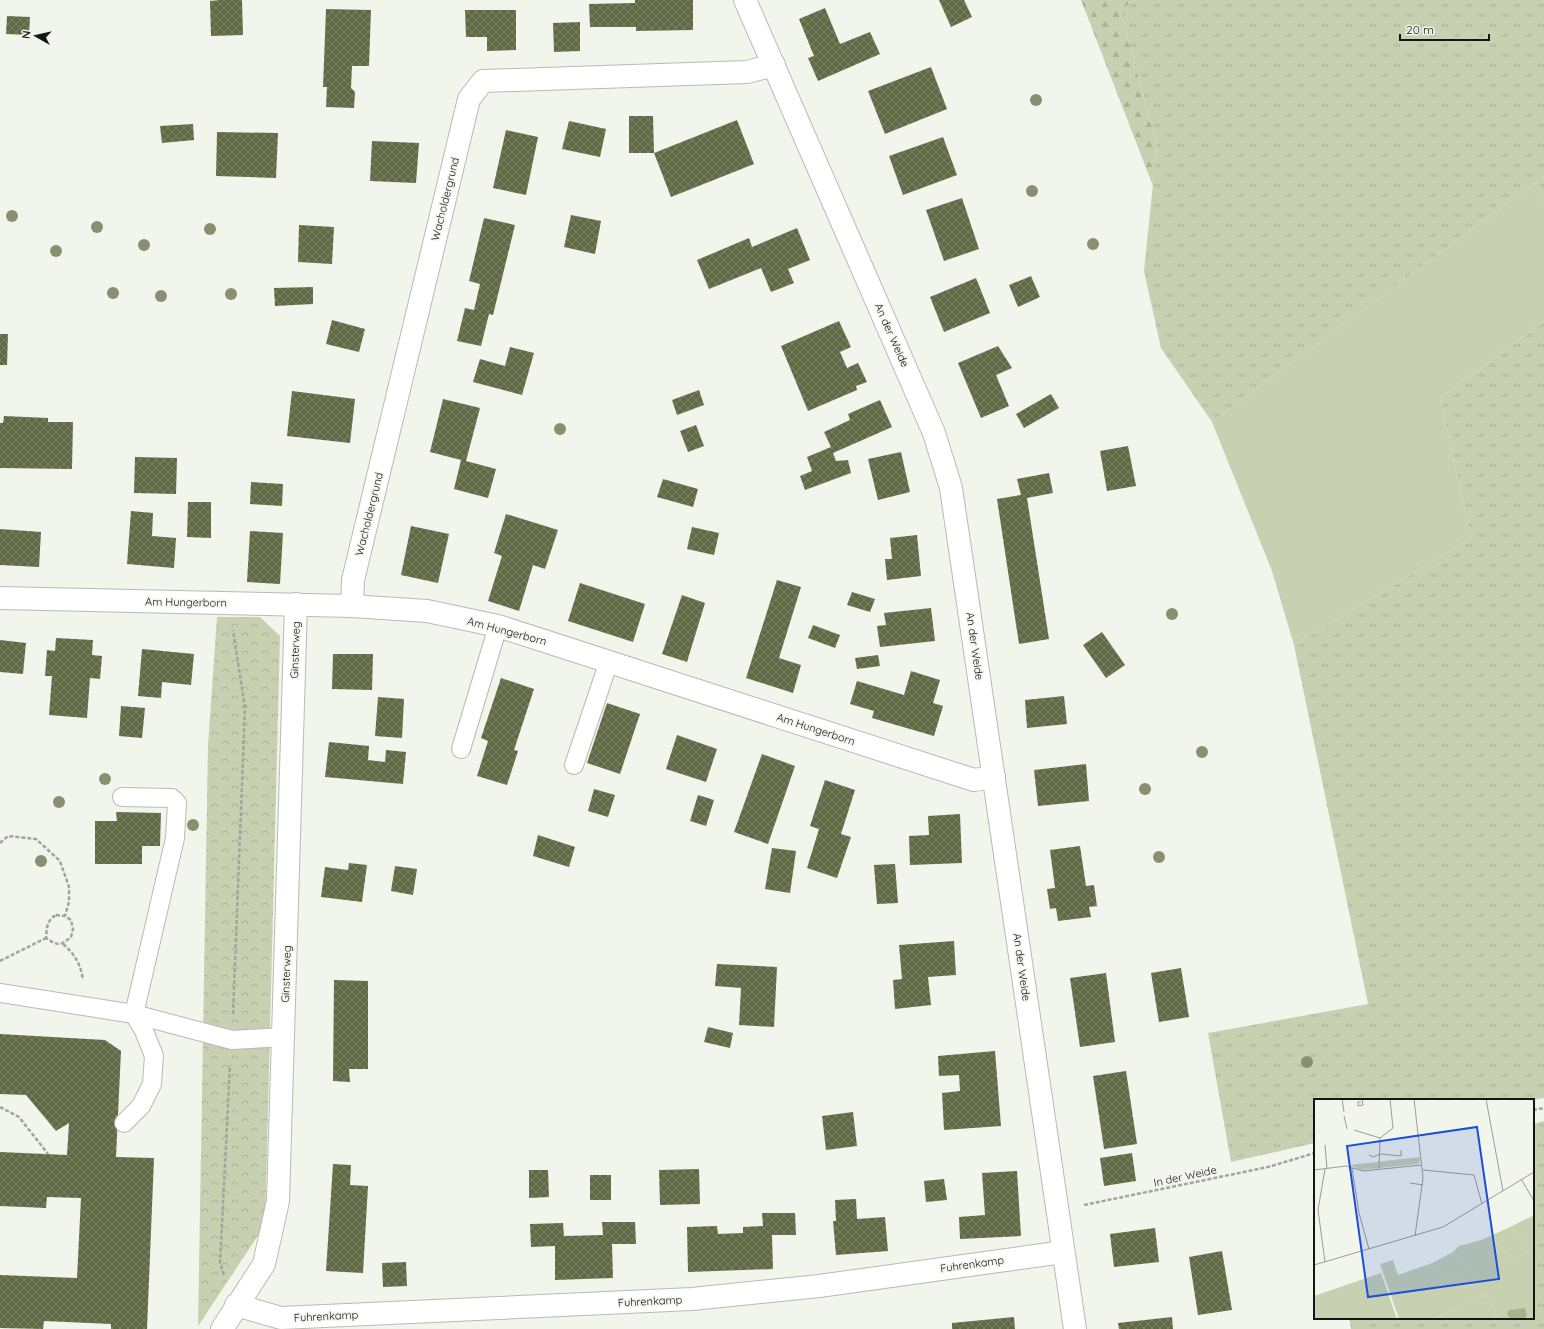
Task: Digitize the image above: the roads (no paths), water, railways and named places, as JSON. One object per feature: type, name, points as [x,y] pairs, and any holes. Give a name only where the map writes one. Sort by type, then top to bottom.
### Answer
[{"type":"street","name":"An der Weide","points":[[745,0],[934,433],[951,488],[1075,1329]]},
{"type":"street","name":"Wacholdergrund","points":[[352,606],[353,580],[469,99],[483,81],[747,72],[774,65]]},
{"type":"street","name":"Am Hungerborn","points":[[0,598],[296,604],[427,611],[498,626],[974,780],[994,777]]},
{"type":"street","name":"Ginsterweg","points":[[222,1329],[236,1305],[264,1264],[278,1201],[296,604]]},
{"type":"street","name":"Fuhrenkamp","points":[[236,1305],[281,1318],[692,1299],[819,1286],[1063,1252]]},
{"type":"lane","points":[[461,749],[498,626]]},
{"type":"lane","points":[[574,765],[609,661]]},
{"type":"lane","points":[[122,797],[172,798],[177,803],[175,838],[134,1014],[144,1031],[154,1056],[152,1084],[141,1106],[124,1123]]},
{"type":"lane","points":[[0,993],[134,1014],[232,1040],[284,1037]]}]
